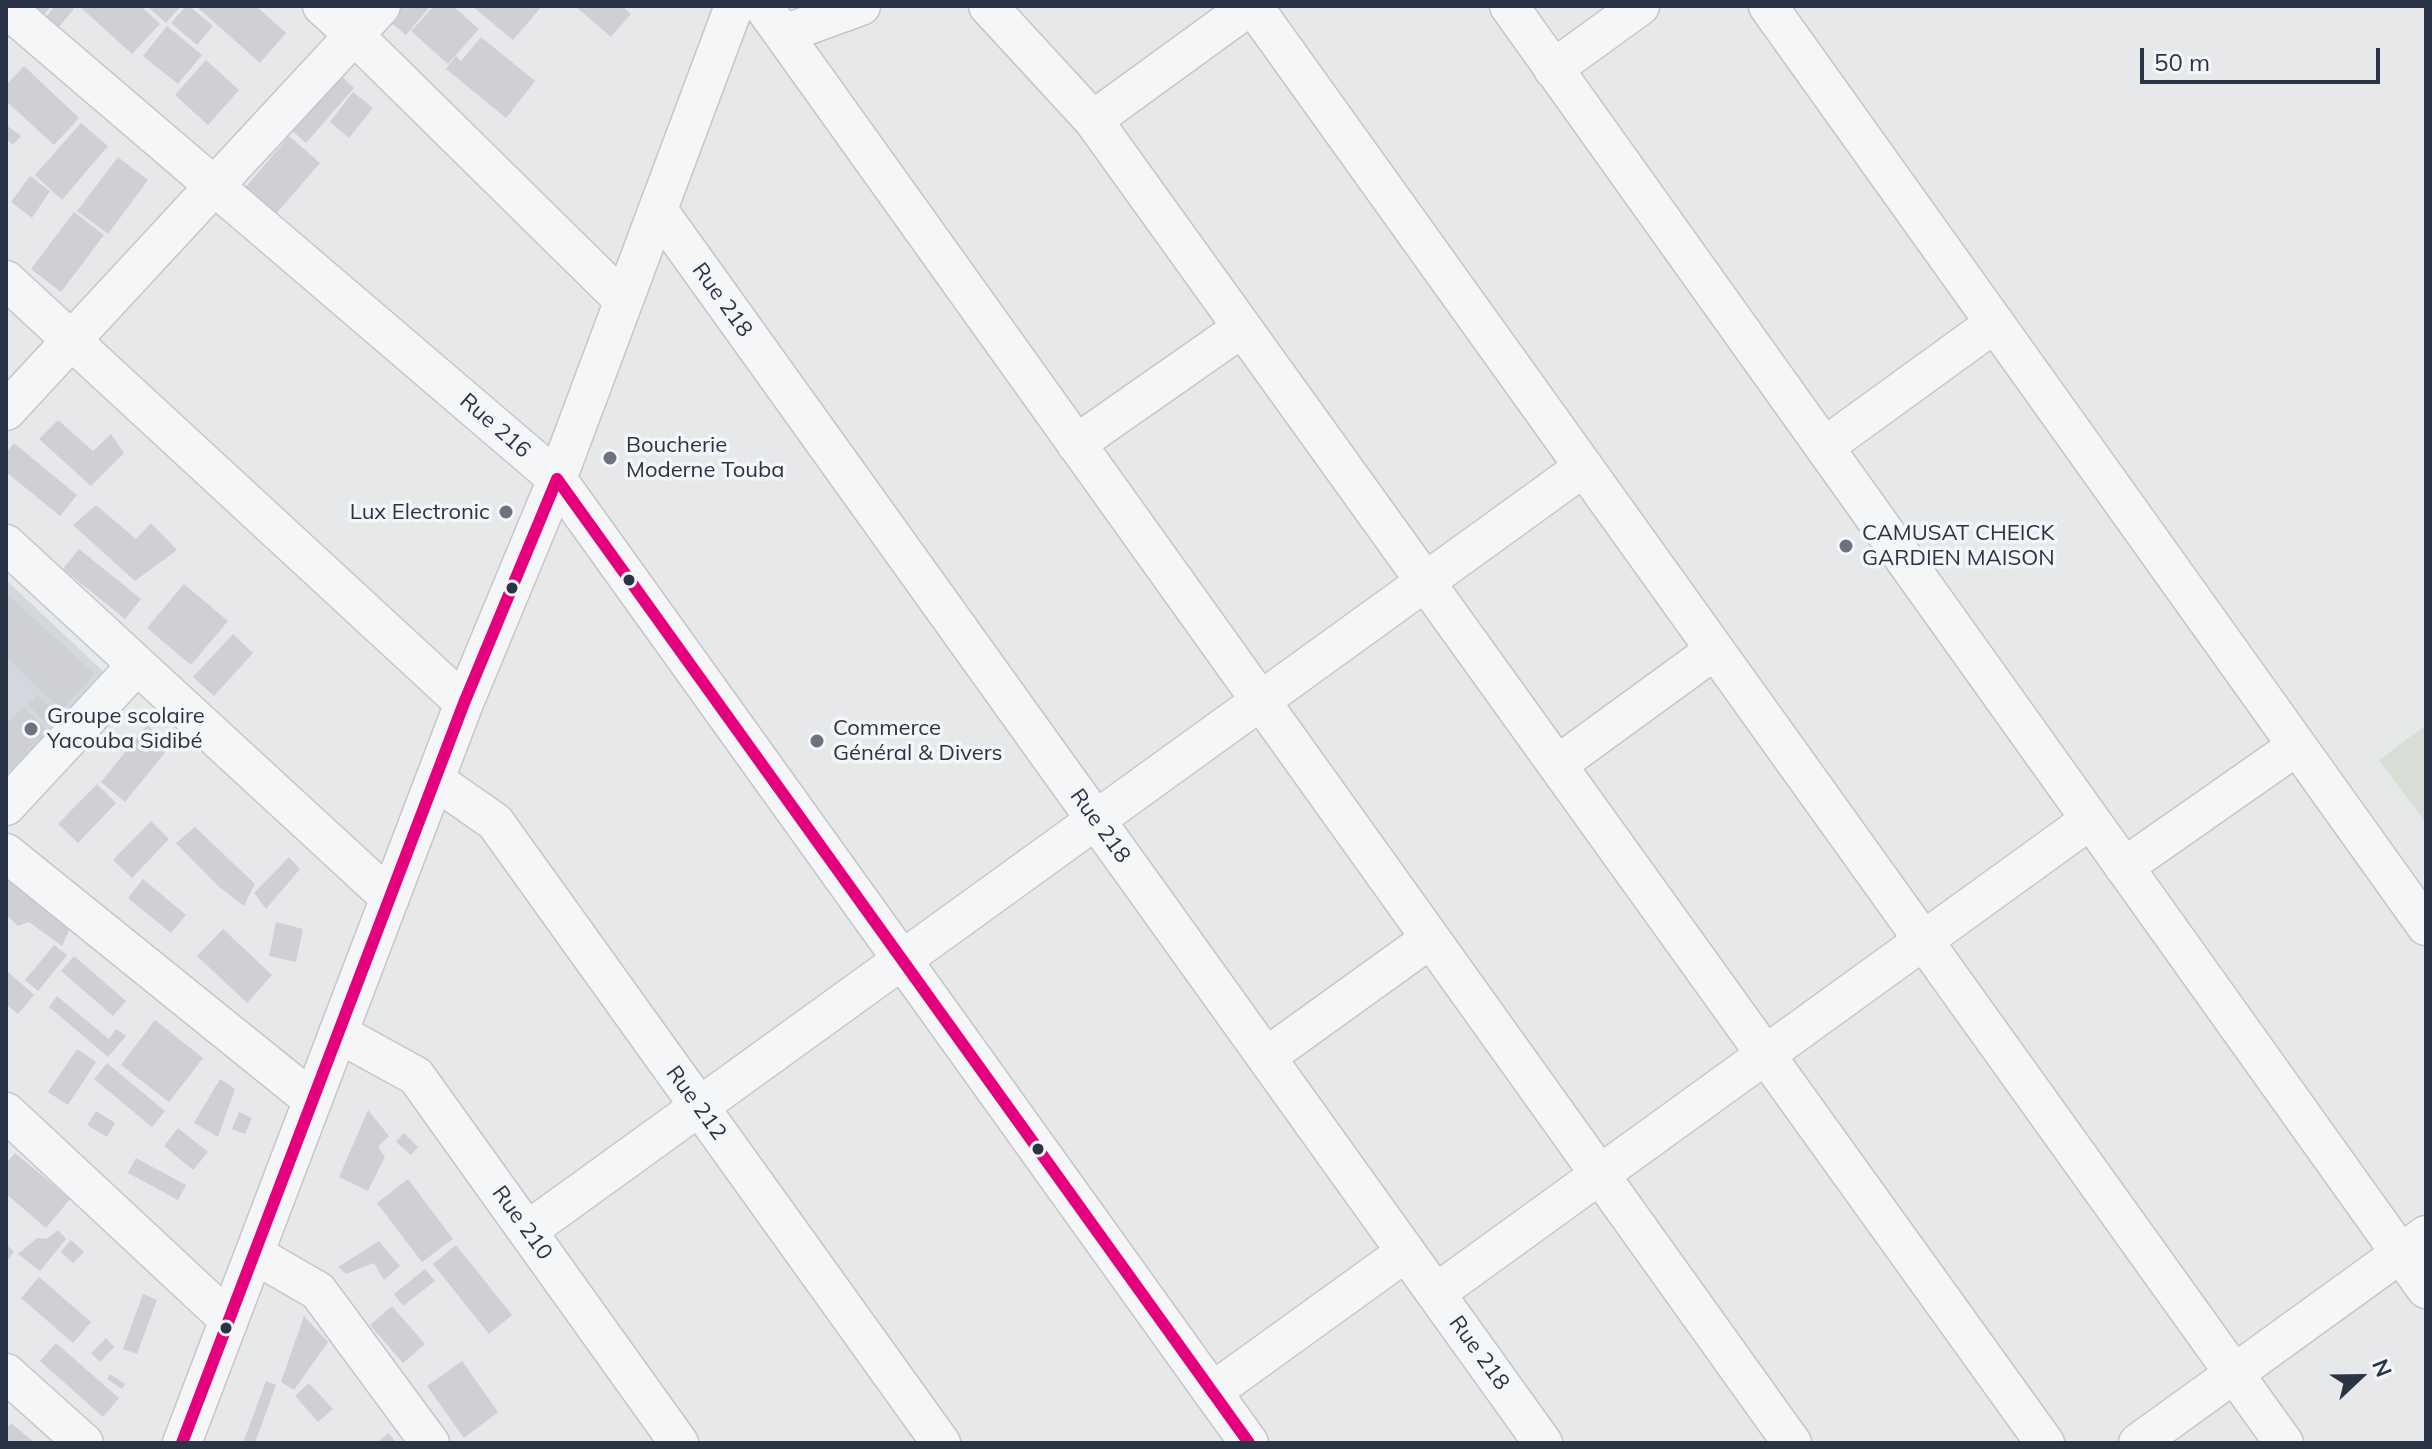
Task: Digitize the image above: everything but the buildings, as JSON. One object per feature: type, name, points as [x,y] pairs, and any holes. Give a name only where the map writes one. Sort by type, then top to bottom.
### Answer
[{"type":"street","points":[[322,6],[623,300]]},
{"type":"street","points":[[6,411],[381,6]]},
{"type":"street","points":[[182,1443],[464,703],[557,479],[734,6]]},
{"type":"street","points":[[861,6],[774,20],[1792,1443]]},
{"type":"street","points":[[988,6],[1093,120],[2045,1443]]},
{"type":"street","points":[[1093,120],[1251,6],[2284,1443]]},
{"type":"street","points":[[1509,6],[2124,867],[2413,1244],[2426,1289]]},
{"type":"street","points":[[1553,69],[1640,6]]},
{"type":"street","points":[[1768,6],[2426,926]]},
{"type":"street","name":"Rue 216","points":[[6,8],[557,479],[1249,1443]]},
{"type":"street","name":"Rue 218","points":[[658,210],[1543,1443]]},
{"type":"street","points":[[6,280],[464,703]]},
{"type":"street","points":[[1824,447],[1995,323]]},
{"type":"street","points":[[1076,444],[1242,328]]},
{"type":"street","points":[[527,1231],[1584,467]]},
{"type":"street","points":[[6,544],[390,898]]},
{"type":"street","points":[[1557,765],[1715,650]]},
{"type":"street","points":[[6,806],[137,665]]},
{"type":"street","points":[[2124,867],[2297,746]]},
{"type":"street","name":"Rue 212","points":[[435,780],[495,822],[941,1443]]},
{"type":"street","points":[[1436,1293],[2090,820]]},
{"type":"street","points":[[6,853],[311,1099]]},
{"type":"street","points":[[1266,1057],[1430,939]]},
{"type":"street","name":"Rue 210","points":[[338,1033],[416,1076],[679,1443]]},
{"type":"street","points":[[6,1112],[229,1320]]},
{"type":"street","points":[[2138,1443],[2413,1244]]},
{"type":"street","points":[[1212,1392],[1406,1252]]},
{"type":"street","points":[[254,1254],[318,1291],[430,1443]]},
{"type":"street","points":[[6,1373],[84,1443]]},
{"type":"shaded area","name":"Groupe scolaire Yacouba Sidibé","points":[[6,580],[107,675],[6,783]]},
{"type":"shaded area","points":[[2426,725],[2426,823],[2379,760]]},
{"type":"transit line","points":[[557,479],[1249,1443]]},
{"type":"transit line","points":[[182,1443],[464,703],[557,479]]},
{"type":"place","name":"Boucherie Moderne Touba","points":[[610,458]]},
{"type":"place","name":"Lux Electronic","points":[[506,512]]},
{"type":"place","name":"CAMUSAT CHEICK GARDIEN MAISON","points":[[1846,546]]},
{"type":"place","name":"Groupe scolaire Yacouba Sidibé","points":[[31,729]]},
{"type":"place","name":"Commerce Général & Divers","points":[[817,741]]}]
